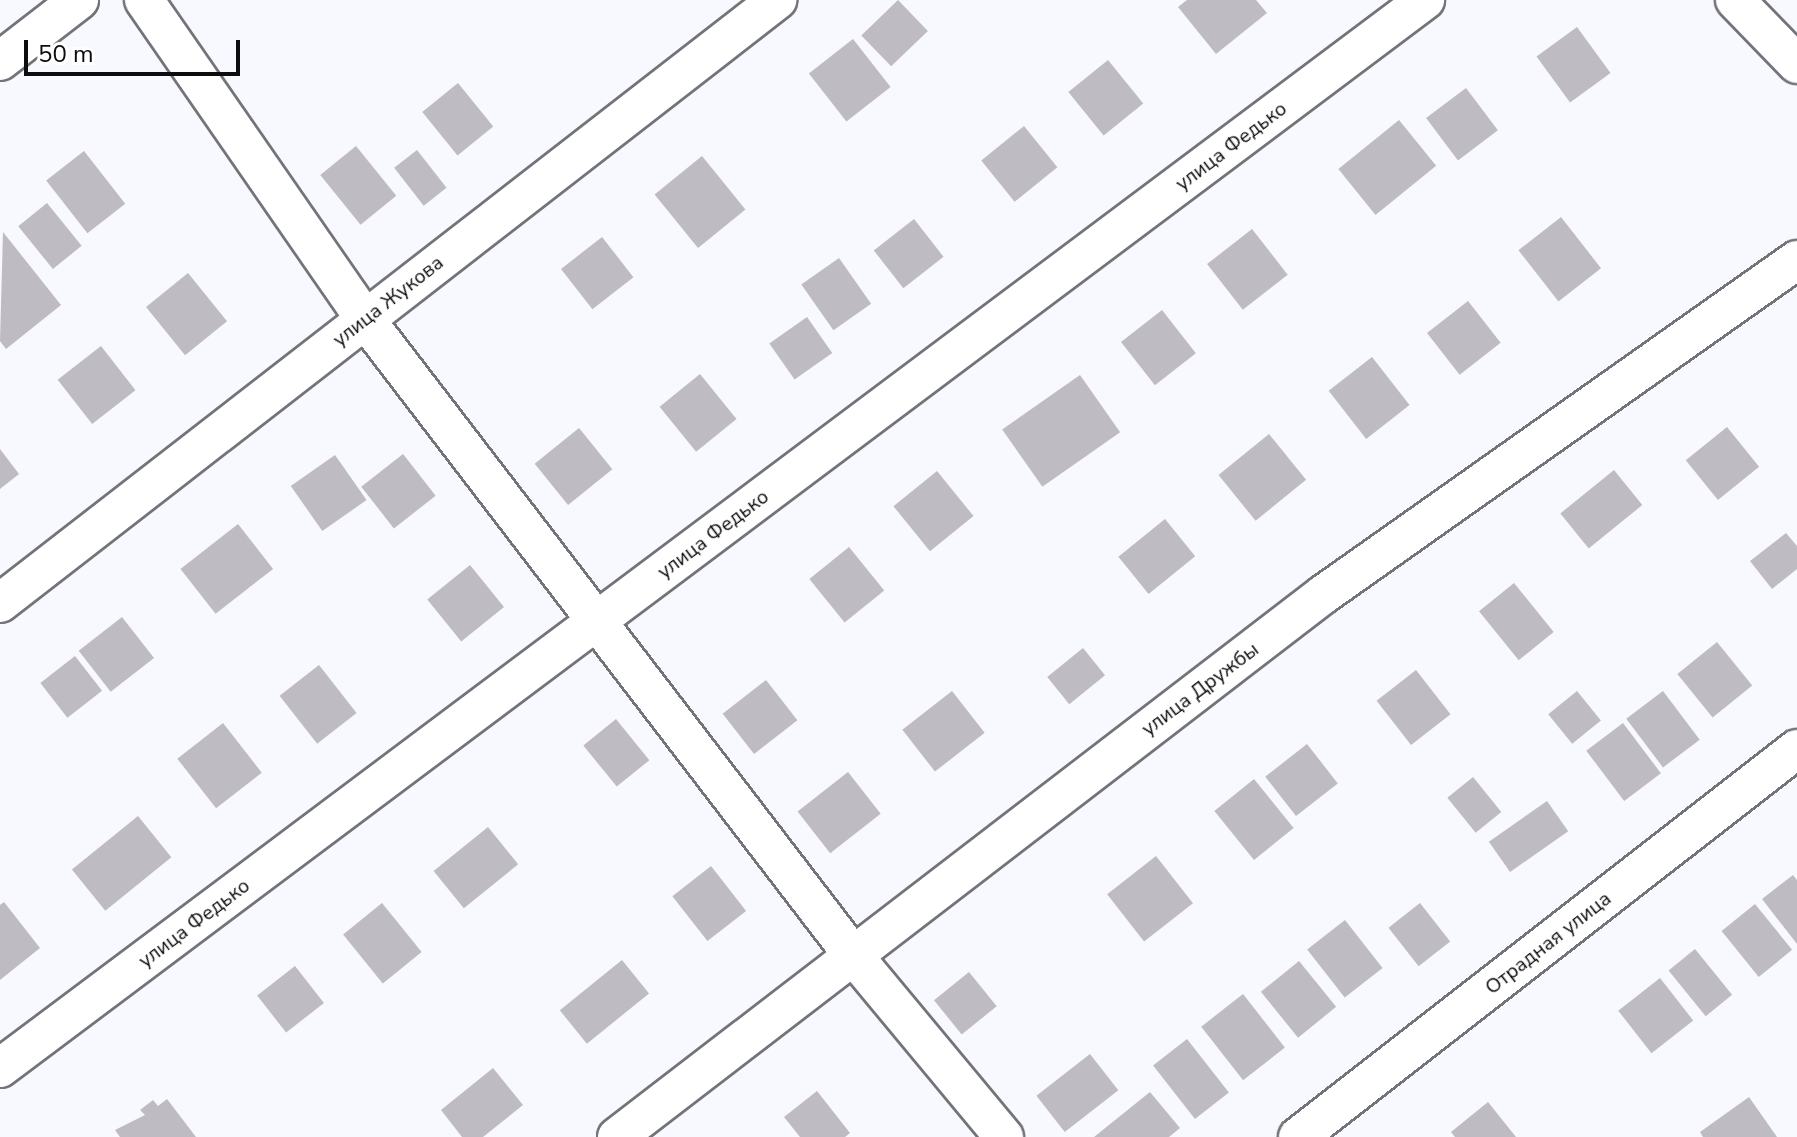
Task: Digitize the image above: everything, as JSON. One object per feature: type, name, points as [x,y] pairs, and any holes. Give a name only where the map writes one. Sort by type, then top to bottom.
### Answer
[{"type":"street","points":[[0,61],[79,0]]},
{"type":"street","points":[[144,0],[365,319],[852,954],[1004,1137]]},
{"type":"street","name":"улица Жукова","points":[[0,603],[777,0]]},
{"type":"street","name":"улица Федько","points":[[0,1068],[1425,0]]},
{"type":"street","points":[[1735,0],[1797,64]]},
{"type":"street","name":"улица Дружбы","points":[[617,1137],[1324,594],[1797,260]]},
{"type":"street","name":"Отрадная улица","points":[[1298,1137],[1797,749]]},
{"type":"building","points":[[898,0],[928,31],[891,66],[861,35]]},
{"type":"building","points":[[1187,0],[1256,0],[1267,13],[1216,54],[1178,7]]},
{"type":"building","points":[[1577,27],[1611,73],[1570,103],[1537,56]]},
{"type":"building","points":[[853,39],[891,87],[846,122],[809,73]]},
{"type":"building","points":[[1108,60],[1143,104],[1104,136],[1068,92]]},
{"type":"building","points":[[458,83],[493,127],[457,155],[422,112]]},
{"type":"building","points":[[1466,88],[1498,130],[1458,160],[1426,118]]},
{"type":"building","points":[[1399,120],[1436,166],[1376,215],[1338,169]]},
{"type":"building","points":[[1024,126],[1057,167],[1015,202],[981,161]]},
{"type":"building","points":[[356,146],[396,196],[361,225],[320,175]]},
{"type":"building","points":[[417,150],[447,188],[424,206],[394,168]]},
{"type":"building","points":[[84,151],[125,204],[87,233],[46,181]]},
{"type":"building","points":[[702,156],[745,210],[698,248],[655,194]]},
{"type":"building","points":[[47,203],[82,246],[53,269],[18,226]]},
{"type":"building","points":[[1561,217],[1601,268],[1558,301],[1518,250]]},
{"type":"building","points":[[914,219],[944,257],[903,288],[874,250]]},
{"type":"building","points":[[1252,229],[1288,275],[1243,310],[1207,264]]},
{"type":"building","points":[[3,232],[61,305],[6,349],[0,341]]},
{"type":"building","points":[[602,237],[633,277],[592,309],[561,269]]},
{"type":"building","points":[[839,258],[871,304],[833,330],[801,284]]},
{"type":"building","points":[[188,273],[227,321],[185,355],[146,307]]},
{"type":"building","points":[[1468,301],[1501,343],[1460,375],[1427,333]]},
{"type":"building","points":[[1162,310],[1196,353],[1155,385],[1121,342]]},
{"type":"building","points":[[807,317],[832,353],[795,379],[769,343]]},
{"type":"building","points":[[101,346],[135,390],[92,424],[58,380]]},
{"type":"building","points":[[1372,357],[1410,405],[1366,439],[1329,391]]},
{"type":"building","points":[[700,374],[737,419],[696,452],[660,407]]},
{"type":"building","points":[[1080,375],[1120,432],[1042,487],[1002,429]]},
{"type":"building","points":[[1727,427],[1759,467],[1718,500],[1686,460]]},
{"type":"building","points":[[579,428],[612,469],[568,505],[535,464]]},
{"type":"building","points":[[1269,434],[1306,480],[1256,521],[1218,475]]},
{"type":"building","points":[[0,449],[19,474],[0,489]]},
{"type":"building","points":[[403,454],[436,496],[394,528],[361,487]]},
{"type":"building","points":[[335,455],[367,500],[322,531],[291,486]]},
{"type":"building","points":[[1614,470],[1642,505],[1589,548],[1560,513]]},
{"type":"building","points":[[937,471],[974,516],[930,551],[893,506]]},
{"type":"building","points":[[1165,519],[1195,556],[1149,594],[1118,557]]},
{"type":"building","points":[[238,524],[273,569],[216,614],[180,569]]},
{"type":"building","points":[[1786,533],[1797,546],[1797,569],[1772,589],[1750,561]]},
{"type":"building","points":[[849,547],[884,591],[845,623],[809,579]]},
{"type":"building","points":[[470,565],[504,607],[461,642],[427,600]]},
{"type":"building","points":[[1514,583],[1554,632],[1519,660],[1479,611]]},
{"type":"building","points":[[122,617],[154,658],[111,692],[79,651]]},
{"type":"building","points":[[1717,642],[1752,686],[1713,718],[1677,674]]},
{"type":"building","points":[[1083,648],[1105,675],[1069,704],[1047,677]]},
{"type":"building","points":[[75,656],[102,691],[67,718],[40,683]]},
{"type":"building","points":[[319,665],[357,713],[317,744],[280,696]]},
{"type":"building","points":[[1416,670],[1450,714],[1411,745],[1377,701]]},
{"type":"building","points":[[766,680],[797,720],[754,754],[723,714]]},
{"type":"building","points":[[952,691],[985,733],[935,772],[902,730]]},
{"type":"building","points":[[1577,691],[1601,721],[1572,744],[1548,714]]},
{"type":"building","points":[[1663,691],[1700,740],[1663,767],[1626,719]]},
{"type":"building","points":[[616,719],[649,760],[617,787],[583,745]]},
{"type":"building","points":[[223,723],[262,773],[216,808],[177,759]]},
{"type":"building","points":[[1623,723],[1661,773],[1624,801],[1586,751]]},
{"type":"building","points":[[1307,744],[1338,783],[1296,816],[1265,777]]},
{"type":"building","points":[[848,772],[881,814],[830,853],[798,811]]},
{"type":"building","points":[[1473,777],[1501,812],[1476,833],[1447,798]]},
{"type":"building","points":[[1254,779],[1294,828],[1254,860],[1214,811]]},
{"type":"building","points":[[1547,801],[1568,831],[1510,872],[1489,842]]},
{"type":"building","points":[[138,816],[171,857],[105,911],[72,869]]},
{"type":"building","points":[[488,827],[518,864],[464,908],[434,871]]},
{"type":"building","points":[[1156,856],[1193,903],[1144,941],[1107,894]]},
{"type":"building","points":[[711,866],[746,911],[707,941],[672,896]]},
{"type":"building","points":[[1793,875],[1797,880],[1797,944],[1762,899]]},
{"type":"building","points":[[4,902],[40,948],[0,980],[0,905]]},
{"type":"building","points":[[382,903],[422,952],[383,983],[343,934]]},
{"type":"building","points":[[1420,903],[1450,942],[1419,966],[1388,928]]},
{"type":"building","points":[[1755,904],[1792,950],[1759,977],[1722,931]]},
{"type":"building","points":[[1345,920],[1383,968],[1345,998],[1307,950]]},
{"type":"building","points":[[1695,949],[1732,995],[1706,1016],[1669,970]]},
{"type":"building","points":[[622,960],[649,993],[587,1044],[560,1010]]},
{"type":"building","points":[[1299,961],[1336,1007],[1298,1038],[1261,992]]},
{"type":"building","points":[[295,966],[324,1003],[286,1033],[257,996]]},
{"type":"building","points":[[969,972],[997,1006],[962,1035],[934,1000]]},
{"type":"building","points":[[1660,978],[1693,1021],[1651,1053],[1618,1011]]},
{"type":"building","points":[[1243,994],[1285,1048],[1243,1080],[1201,1027]]},
{"type":"building","points":[[1187,1039],[1229,1093],[1195,1119],[1153,1065]]},
{"type":"building","points":[[1090,1054],[1118,1090],[1065,1132],[1036,1096]]},
{"type":"building","points":[[493,1068],[523,1105],[483,1137],[462,1137],[441,1110]]},
{"type":"building","points":[[817,1091],[850,1133],[845,1137],[800,1137],[784,1117]]},
{"type":"building","points":[[1150,1092],[1180,1128],[1169,1137],[1094,1137]]},
{"type":"building","points":[[1749,1097],[1777,1137],[1703,1137],[1700,1132]]},
{"type":"building","points":[[167,1099],[196,1137],[120,1137],[115,1130],[145,1115],[140,1110],[153,1100],[158,1106]]},
{"type":"building","points":[[1488,1102],[1516,1137],[1455,1137],[1451,1132]]}]
